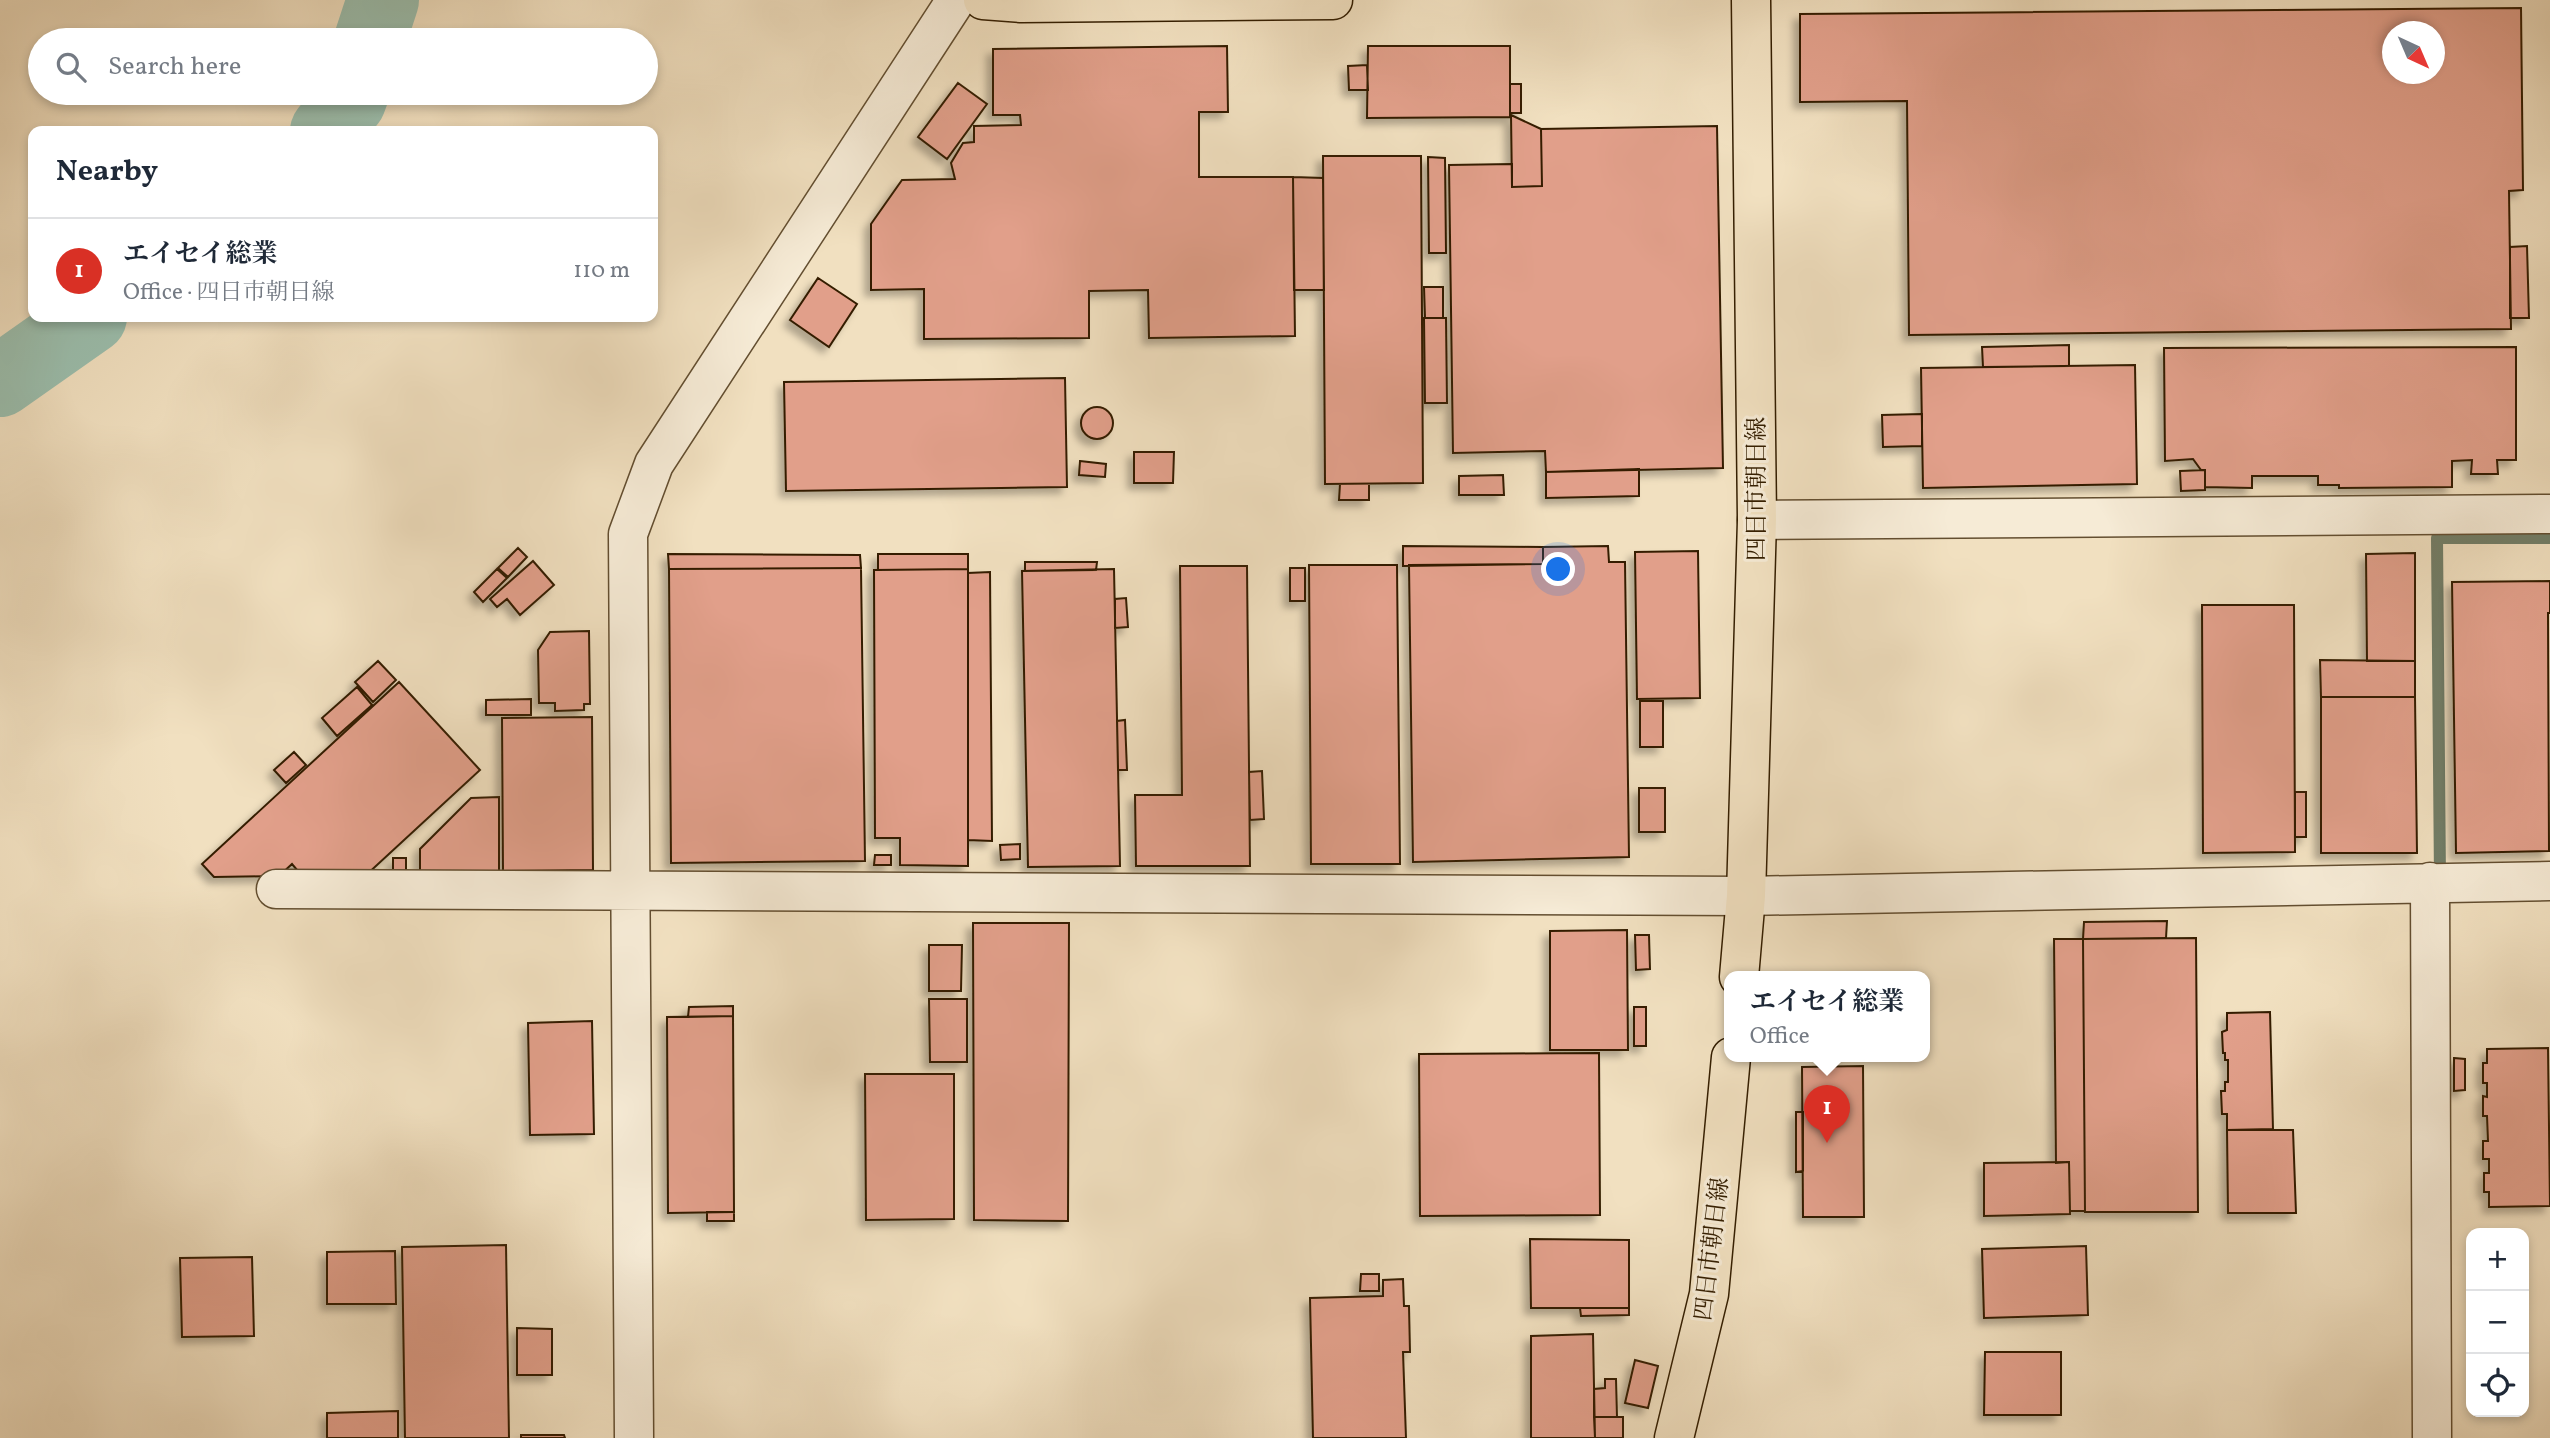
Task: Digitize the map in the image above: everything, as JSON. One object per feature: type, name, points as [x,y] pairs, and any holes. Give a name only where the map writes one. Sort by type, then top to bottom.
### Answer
[{"type":"main road","points":[[983,0],[1021,3],[1333,0]]},
{"type":"main road","name":"四日市朝日線","points":[[1740,971],[1746,896],[1757,520],[1751,0]]},
{"type":"main road","name":"四日市朝日線","points":[[1674,1438],[1709,1294],[1731,1062]]},
{"type":"street","points":[[634,1438],[628,534],[654,464],[956,0]]},
{"type":"street","points":[[1757,520],[2550,514]]},
{"type":"street","points":[[276,889],[1746,896],[2550,881]]},
{"type":"street","points":[[2432,1438],[2440,882]]},
{"type":"building","points":[[2521,8],[2523,190],[2509,191],[2511,329],[1909,335],[1907,101],[1800,102],[1800,14]]},
{"type":"building","points":[[1227,46],[1228,112],[1199,112],[1199,177],[1293,177],[1295,336],[1149,338],[1148,290],[1089,291],[1089,338],[924,339],[924,289],[871,290],[871,224],[902,180],[955,179],[951,163],[963,143],[974,142],[974,126],[1021,125],[1020,115],[993,115],[993,49]]},
{"type":"building","points":[[1368,46],[1510,46],[1510,117],[1367,118]]},
{"type":"building","points":[[1367,65],[1368,90],[1349,90],[1348,66]]},
{"type":"building","points":[[958,83],[987,104],[947,159],[918,137]]},
{"type":"building","points":[[1510,84],[1521,84],[1521,113],[1510,113]]},
{"type":"building","points":[[1511,115],[1541,129],[1542,186],[1512,187]]},
{"type":"building","points":[[1717,126],[1723,468],[1546,472],[1545,451],[1453,453],[1449,165],[1512,164],[1512,187],[1542,186],[1541,129]]},
{"type":"building","points":[[1323,156],[1421,156],[1423,483],[1325,484]]},
{"type":"building","points":[[1428,157],[1445,158],[1446,253],[1429,253]]},
{"type":"building","points":[[1293,177],[1323,178],[1324,290],[1294,290]]},
{"type":"building","points":[[2527,246],[2529,318],[2510,318],[2510,247]]},
{"type":"building","points":[[818,278],[857,304],[829,347],[790,320]]},
{"type":"building","points":[[1424,287],[1443,287],[1443,318],[1425,318]]},
{"type":"building","points":[[1424,318],[1446,318],[1447,403],[1425,403]]},
{"type":"building","points":[[2069,345],[2069,366],[1983,367],[1982,347]]},
{"type":"building","points":[[2516,347],[2516,460],[2497,460],[2498,474],[2471,474],[2472,460],[2452,461],[2452,487],[2339,488],[2339,485],[2318,485],[2318,476],[2252,476],[2252,488],[2205,487],[2205,470],[2201,470],[2193,459],[2165,461],[2164,348]]},
{"type":"building","points":[[2135,365],[2137,484],[1923,488],[1921,368]]},
{"type":"building","points":[[1065,378],[1067,487],[786,491],[784,382]]},
{"type":"building","points":[[1097,407],[1109,411],[1113,423],[1109,435],[1097,439],[1085,435],[1081,423],[1085,411]]},
{"type":"building","points":[[1922,414],[1922,446],[1883,447],[1882,415]]},
{"type":"building","points":[[1134,452],[1174,452],[1173,483],[1134,483]]},
{"type":"building","points":[[1080,461],[1106,464],[1105,477],[1079,475]]},
{"type":"building","points":[[1639,469],[1639,496],[1546,498],[1546,472]]},
{"type":"building","points":[[2205,470],[2205,490],[2181,491],[2180,471]]},
{"type":"building","points":[[1503,475],[1504,495],[1459,495],[1459,476]]},
{"type":"building","points":[[1340,484],[1369,484],[1369,500],[1339,500]]},
{"type":"building","points":[[1403,546],[1543,547],[1543,564],[1403,566]]},
{"type":"building","points":[[1608,546],[1609,562],[1625,562],[1629,857],[1413,862],[1409,565],[1543,564],[1543,547]]},
{"type":"building","points":[[518,548],[527,557],[508,577],[498,568]]},
{"type":"building","points":[[1698,551],[1700,698],[1637,699],[1635,552]]},
{"type":"building","points":[[2415,553],[2415,661],[2367,661],[2366,554]]},
{"type":"building","points":[[668,554],[860,555],[861,568],[669,569]]},
{"type":"building","points":[[878,554],[968,554],[968,569],[878,570]]},
{"type":"building","points":[[533,561],[554,585],[520,615],[507,599],[497,607],[490,599]]},
{"type":"building","points":[[1025,562],[1097,562],[1096,570],[1025,571]]},
{"type":"building","points":[[1309,565],[1397,565],[1400,864],[1311,864]]},
{"type":"building","points":[[1180,566],[1247,566],[1250,866],[1136,866],[1135,795],[1182,795]]},
{"type":"building","points":[[861,568],[865,861],[671,863],[669,569]]},
{"type":"building","points":[[1290,568],[1305,568],[1305,601],[1290,601]]},
{"type":"building","points":[[497,569],[507,578],[483,602],[474,592]]},
{"type":"building","points":[[968,569],[968,866],[900,865],[900,838],[875,838],[874,570]]},
{"type":"building","points":[[1114,569],[1120,866],[1028,867],[1022,571]]},
{"type":"building","points":[[990,572],[992,841],[968,840],[968,573]]},
{"type":"building","points":[[2550,581],[2549,851],[2456,853],[2452,582]]},
{"type":"building","points":[[1126,598],[1128,627],[1115,628],[1115,599]]},
{"type":"building","points":[[2202,605],[2294,605],[2295,852],[2203,853]]},
{"type":"building","points":[[589,631],[590,704],[584,704],[584,710],[555,711],[555,703],[539,703],[538,650],[550,632]]},
{"type":"building","points":[[2320,660],[2415,661],[2415,697],[2321,697]]},
{"type":"building","points":[[378,661],[396,680],[373,702],[355,682]]},
{"type":"building","points":[[399,682],[480,770],[364,877],[303,877],[292,864],[279,876],[214,877],[202,864]]},
{"type":"building","points":[[357,687],[372,705],[337,736],[322,718]]},
{"type":"building","points":[[2321,697],[2415,697],[2417,853],[2321,853]]},
{"type":"building","points":[[531,699],[531,715],[486,715],[486,700]]},
{"type":"building","points":[[1640,701],[1663,701],[1663,747],[1640,747]]},
{"type":"building","points":[[592,717],[593,870],[503,871],[502,718]]},
{"type":"building","points":[[1125,720],[1127,770],[1118,770],[1117,721]]},
{"type":"building","points":[[294,752],[306,765],[286,783],[274,770]]},
{"type":"building","points":[[1262,771],[1264,819],[1250,820],[1249,772]]},
{"type":"building","points":[[1639,788],[1665,788],[1665,832],[1639,832]]},
{"type":"building","points":[[2295,792],[2306,792],[2306,837],[2295,837]]},
{"type":"building","points":[[499,797],[499,872],[420,872],[420,849],[471,798]]},
{"type":"building","points":[[1020,844],[1020,859],[1001,860],[1000,845]]},
{"type":"building","points":[[875,855],[891,855],[891,865],[874,865]]},
{"type":"building","points":[[393,858],[406,858],[406,875],[393,874]]},
{"type":"building","points":[[2167,921],[2166,938],[2083,939],[2084,922]]},
{"type":"building","points":[[973,923],[1069,923],[1068,1221],[974,1220]]},
{"type":"building","points":[[1627,930],[1628,1050],[1550,1050],[1550,931]]},
{"type":"building","points":[[1635,935],[1649,935],[1650,969],[1636,970]]},
{"type":"building","points":[[2196,938],[2198,1212],[2085,1212],[2083,939]]},
{"type":"building","points":[[2054,939],[2083,939],[2085,1211],[2070,1211],[2069,1162],[2056,1163]]},
{"type":"building","points":[[929,945],[962,945],[961,991],[929,991]]},
{"type":"building","points":[[929,999],[967,999],[967,1062],[930,1062]]},
{"type":"building","points":[[733,1006],[733,1016],[688,1017],[689,1007]]},
{"type":"building","points":[[1634,1007],[1646,1007],[1646,1046],[1634,1046]]},
{"type":"building","points":[[2270,1012],[2273,1129],[2227,1130],[2227,1114],[2222,1114],[2221,1091],[2225,1091],[2225,1082],[2228,1082],[2228,1060],[2225,1060],[2223,1053],[2222,1032],[2227,1030],[2227,1013]]},
{"type":"building","points":[[733,1016],[734,1212],[668,1213],[667,1017]]},
{"type":"building","points":[[592,1021],[594,1134],[530,1135],[528,1023]]},
{"type":"building","points":[[2548,1048],[2550,1206],[2489,1207],[2489,1192],[2484,1192],[2484,1173],[2489,1173],[2489,1159],[2483,1159],[2483,1141],[2488,1141],[2487,1116],[2483,1116],[2483,1096],[2487,1097],[2487,1083],[2483,1083],[2483,1063],[2487,1063],[2487,1049]]},
{"type":"building","points":[[1599,1053],[1600,1215],[1420,1216],[1419,1054]]},
{"type":"building","points":[[2454,1058],[2465,1059],[2465,1090],[2454,1091]]},
{"type":"building","points":[[1863,1066],[1864,1217],[1803,1217],[1802,1067]]},
{"type":"building","points":[[865,1074],[954,1074],[954,1219],[866,1220]]},
{"type":"building","points":[[1796,1112],[1803,1112],[1803,1171],[1796,1172]]},
{"type":"building","points":[[2227,1130],[2293,1130],[2296,1213],[2228,1213]]},
{"type":"building","points":[[2069,1162],[2070,1214],[1984,1216],[1984,1163]]},
{"type":"building","points":[[707,1212],[734,1212],[734,1221],[707,1221]]},
{"type":"building","points":[[1530,1239],[1629,1240],[1629,1308],[1531,1308]]},
{"type":"building","points":[[506,1245],[509,1438],[405,1438],[402,1247]]},
{"type":"building","points":[[2086,1246],[2088,1315],[1984,1318],[1982,1249]]},
{"type":"building","points":[[395,1251],[396,1304],[327,1304],[327,1252]]},
{"type":"building","points":[[252,1257],[254,1336],[182,1337],[180,1258]]},
{"type":"building","points":[[1361,1274],[1379,1274],[1379,1291],[1360,1291]]},
{"type":"building","points":[[1403,1279],[1404,1306],[1409,1306],[1410,1352],[1403,1352],[1406,1438],[1313,1438],[1310,1298],[1383,1296],[1383,1280]]},
{"type":"building","points":[[1580,1308],[1629,1308],[1629,1315],[1581,1316]]},
{"type":"building","points":[[517,1328],[552,1329],[552,1375],[517,1375]]},
{"type":"building","points":[[1593,1334],[1595,1438],[1531,1438],[1531,1336]]},
{"type":"building","points":[[1985,1352],[2061,1352],[2061,1415],[1984,1415]]},
{"type":"building","points":[[1635,1360],[1658,1366],[1648,1408],[1625,1403]]},
{"type":"building","points":[[1605,1379],[1616,1379],[1617,1417],[1594,1417],[1594,1389],[1605,1388]]},
{"type":"building","points":[[398,1411],[398,1438],[327,1438],[327,1413]]},
{"type":"building","points":[[1594,1417],[1623,1417],[1623,1438],[1595,1438]]},
{"type":"building","points":[[521,1435],[564,1435],[565,1438],[521,1438]]},
{"type":"waterway","points":[[374,28],[383,0]]},
{"type":"waterway","points":[[330,126],[347,105]]},
{"type":"waterway","points":[[0,381],[84,322]]},
{"type":"waterway","points":[[2440,880],[2437,538],[2550,538]]},
{"type":"place","name":"エイセイ総業","points":[[1827,1143]]}]
